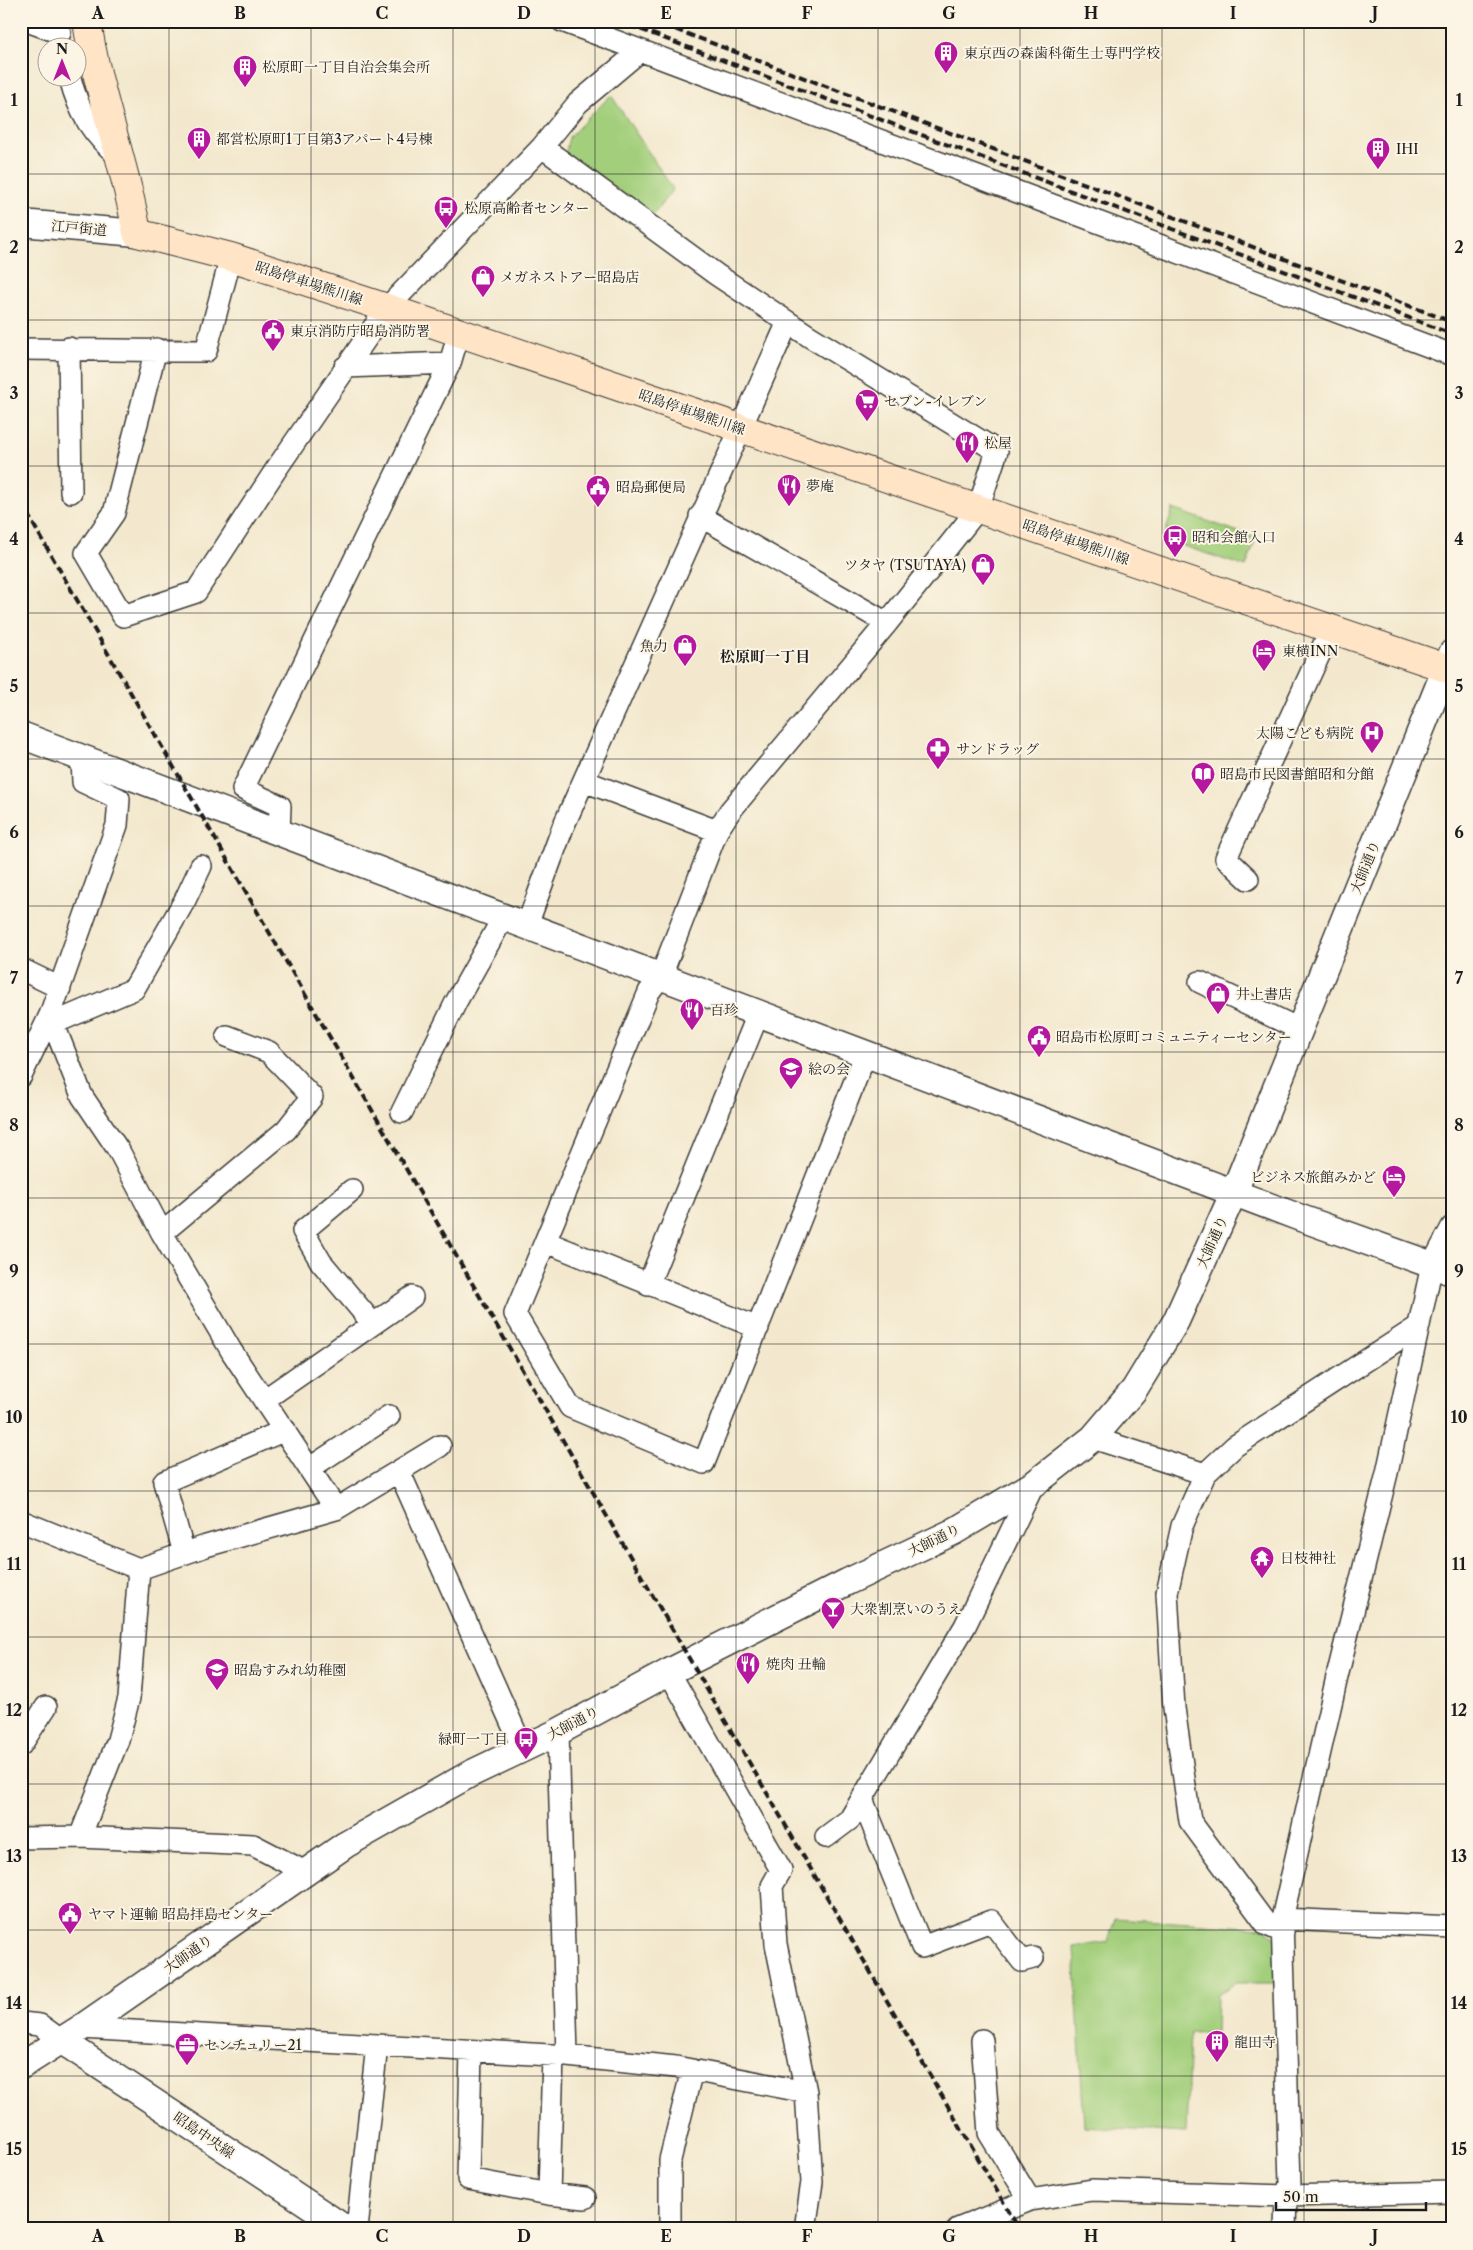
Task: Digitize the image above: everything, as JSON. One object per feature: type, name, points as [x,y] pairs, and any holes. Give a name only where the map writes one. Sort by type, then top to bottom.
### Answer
[{"type":"main road","points":[[88,21],[98,79],[122,158],[137,233]]},
{"type":"main road","name":"昭島停車場熊川線","points":[[137,233],[230,257],[387,308],[1331,629],[1450,664]]},
{"type":"street","points":[[27,21],[60,34]]},
{"type":"street","points":[[562,21],[1452,355]]},
{"type":"street","points":[[156,349],[114,513],[86,554],[122,616],[196,592],[274,471],[387,308],[542,147],[592,89],[640,51]]},
{"type":"street","points":[[74,88],[93,133],[122,158]]},
{"type":"street","points":[[542,147],[717,275],[788,322],[997,451],[978,509],[887,623],[730,811],[716,831],[661,976],[649,992],[516,1314],[570,1407],[704,1464],[866,1053]]},
{"type":"street","name":"江戸街道","points":[[21,223],[137,233]]},
{"type":"street","points":[[21,349],[69,348],[206,351],[230,257]]},
{"type":"street","points":[[402,1112],[456,1002],[515,921],[563,827],[788,322]]},
{"type":"street","points":[[279,833],[280,806],[243,789],[450,363],[459,333]]},
{"type":"street","points":[[69,348],[71,492]]},
{"type":"street","points":[[345,367],[450,363]]},
{"type":"street","points":[[700,516],[887,623]]},
{"type":"street","points":[[1248,879],[1226,858],[1331,629]]},
{"type":"street","name":"大師通り","points":[[21,2066],[72,2035],[345,1845],[470,1774],[558,1732],[669,1672],[847,1582],[953,1532],[1034,1484],[1093,1438],[1134,1390],[1176,1321],[1234,1192],[1299,1029],[1450,664]]},
{"type":"street","points":[[21,735],[1442,1269]]},
{"type":"street","points":[[21,1076],[52,1019],[60,988],[117,825],[119,799],[84,782],[82,758]]},
{"type":"street","points":[[584,781],[716,831]]},
{"type":"street","points":[[52,1019],[134,989],[185,900],[201,866]]},
{"type":"street","points":[[21,970],[60,988]]},
{"type":"street","points":[[1200,982],[1299,1029]]},
{"type":"street","points":[[648,1285],[759,1012]]},
{"type":"street","points":[[52,1019],[82,1096],[119,1151],[162,1233],[232,1352],[336,1509]]},
{"type":"street","points":[[162,1233],[286,1130],[312,1098],[268,1052],[227,1036]]},
{"type":"street","points":[[352,1190],[303,1231],[321,1262],[373,1324]]},
{"type":"street","points":[[1285,2229],[1286,2196],[1290,2184],[1283,1925],[1419,1326],[1442,1269],[1452,1227]]},
{"type":"street","points":[[546,1242],[648,1285],[758,1328]]},
{"type":"street","points":[[264,1400],[412,1297]]},
{"type":"street","points":[[1419,1326],[1234,1446],[1205,1474],[1182,1526],[1167,1592],[1174,1708],[1190,1821],[1267,1925],[1452,1927]]},
{"type":"street","points":[[310,1468],[389,1416]]},
{"type":"street","points":[[184,1553],[164,1482],[284,1430]]},
{"type":"street","points":[[1093,1438],[1205,1474]]},
{"type":"street","points":[[21,1521],[139,1569],[184,1553],[336,1509],[440,1446]]},
{"type":"street","points":[[398,1471],[522,1749]]},
{"type":"street","points":[[826,1837],[850,1819],[965,1626],[1034,1484]]},
{"type":"street","points":[[80,1837],[118,1740],[129,1698],[139,1569]]},
{"type":"street","points":[[669,1672],[781,1870],[772,1886],[776,1944],[806,2092],[812,2182],[804,2229]]},
{"type":"street","points":[[21,1745],[46,1707]]},
{"type":"street","points":[[549,2194],[560,2056],[558,1732]]},
{"type":"street","points":[[862,1800],[922,1947],[991,1921],[1022,1960],[1034,1958]]},
{"type":"street","points":[[21,1838],[80,1837],[253,1845],[305,1872]]},
{"type":"street","points":[[21,2024],[40,2025],[72,2035],[376,2045],[560,2056],[692,2070],[806,2092]]},
{"type":"street","name":"昭島中央線","points":[[72,2035],[346,2229]]},
{"type":"street","points":[[982,2040],[989,2133],[1030,2200]]},
{"type":"street","points":[[357,2229],[376,2045]]},
{"type":"street","points":[[471,2051],[468,2179],[549,2194],[585,2198]]},
{"type":"street","points":[[670,2229],[670,2160],[692,2070]]},
{"type":"street","points":[[958,2229],[1030,2200],[1092,2190],[1286,2196],[1452,2192]]},
{"type":"green space","points":[[611,95],[673,189],[654,214],[565,156],[569,137]]},
{"type":"green space","points":[[1173,509],[1256,538],[1246,567],[1163,539]]},
{"type":"green space","points":[[1115,1918],[1264,1928],[1279,1941],[1277,1983],[1236,1983],[1217,1994],[1216,2032],[1190,2033],[1186,2133],[1084,2127],[1074,1947],[1108,1942]]},
{"type":"railway","points":[[618,21],[1452,334]]},
{"type":"railway","points":[[653,21],[1452,322]]},
{"type":"railway","points":[[21,503],[1019,2229]]},
{"type":"place","name":"東京西の森歯科衛生士専門学校","points":[[946,74]]},
{"type":"place","name":"松原町一丁目自治会集会所","points":[[245,88]]},
{"type":"place","name":"都営松原町1丁目第3アパート4号棟","points":[[199,160]]},
{"type":"place","name":"IHI","points":[[1378,170]]},
{"type":"place","name":"松原高齢者センター","points":[[446,229]]},
{"type":"place","name":"メガネストアー昭島店","points":[[483,298]]},
{"type":"place","name":"東京消防庁昭島消防署","points":[[273,352]]},
{"type":"place","name":"セブン-イレブン","points":[[867,422]]},
{"type":"place","name":"松屋","points":[[967,464]]},
{"type":"place","name":"夢庵","points":[[789,507]]},
{"type":"place","name":"昭島郵便局","points":[[598,508]]},
{"type":"place","name":"昭和会館入口","points":[[1175,558]]},
{"type":"place","name":"ツタヤ (TSUTAYA)","points":[[983,586]]},
{"type":"place","name":"魚力","points":[[685,667]]},
{"type":"place","name":"東横INN","points":[[1264,672]]},
{"type":"place","name":"太陽こども病院","points":[[1372,754]]},
{"type":"place","name":"サンドラッグ","points":[[938,770]]},
{"type":"place","name":"昭島市民図書館昭和分館","points":[[1203,795]]},
{"type":"place","name":"井上書店","points":[[1218,1015]]},
{"type":"place","name":"百珍","points":[[692,1031]]},
{"type":"place","name":"昭島市松原町コミュニティーセンター","points":[[1039,1058]]},
{"type":"place","name":"絵の会","points":[[791,1090]]},
{"type":"place","name":"ビジネス旅館みかど","points":[[1394,1198]]},
{"type":"place","name":"日枝神社","points":[[1262,1579]]},
{"type":"place","name":"大衆割烹いのうえ","points":[[833,1630]]},
{"type":"place","name":"焼肉 丑輪","points":[[748,1685]]},
{"type":"place","name":"昭島すみれ幼稚園","points":[[217,1691]]},
{"type":"place","name":"緑町一丁目","points":[[526,1760]]},
{"type":"place","name":"ヤマト運輸 昭島拝島センター","points":[[70,1935]]},
{"type":"place","name":"龍田寺","points":[[1217,2063]]},
{"type":"place","name":"センチュリー21","points":[[187,2066]]},
{"type":"district","name":"松原町一丁目","points":[[765,657]]}]
